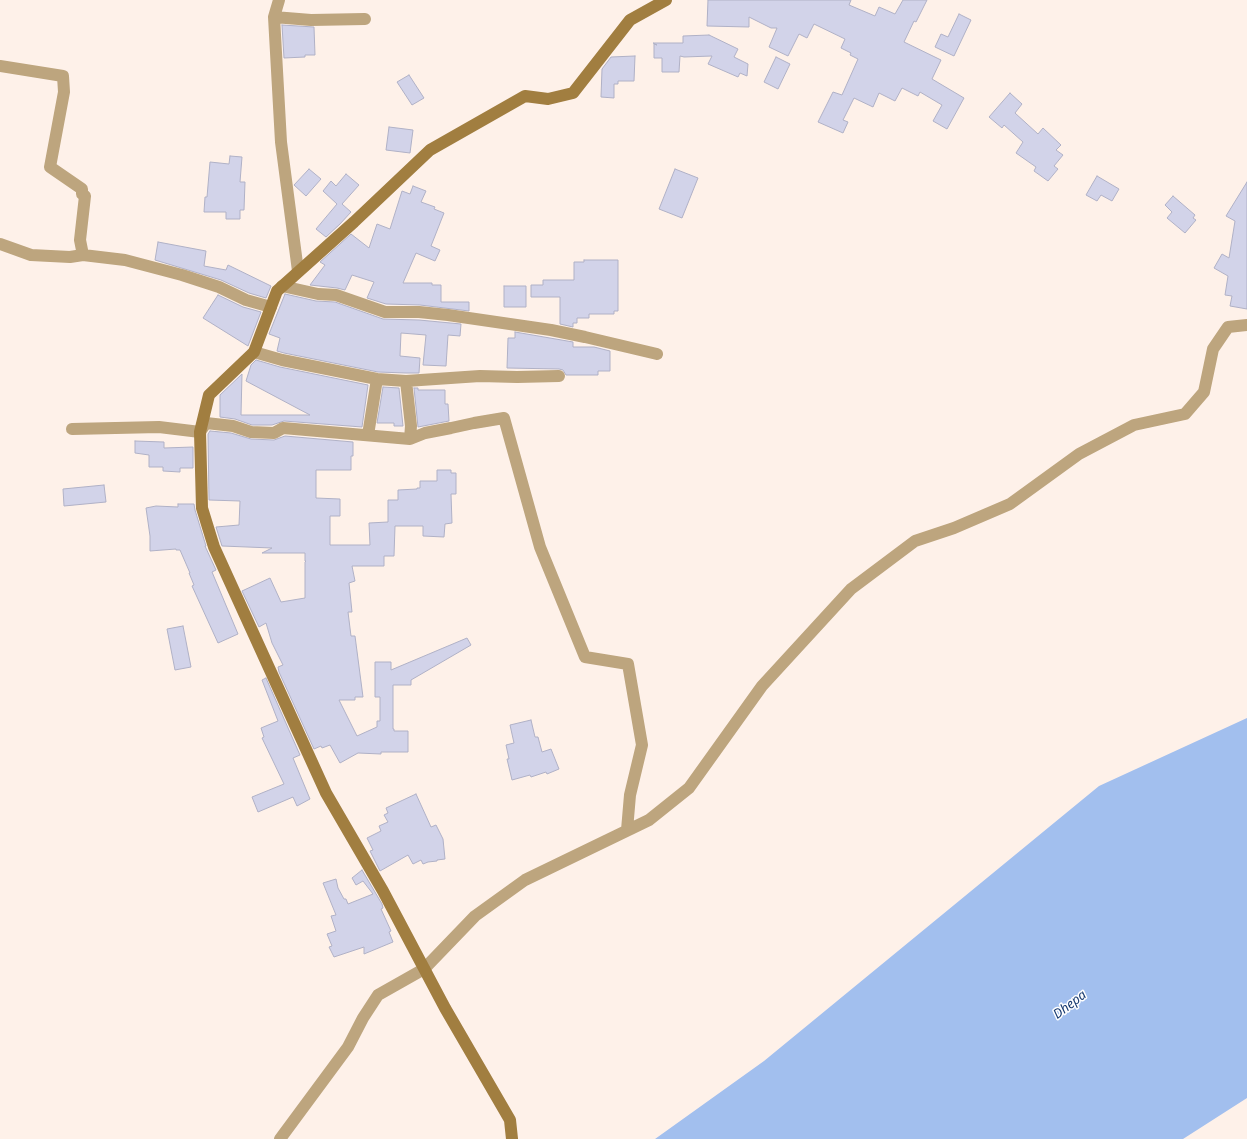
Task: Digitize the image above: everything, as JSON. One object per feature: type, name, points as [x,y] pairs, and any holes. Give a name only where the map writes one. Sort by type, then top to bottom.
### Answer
[{"type":"street","points":[[280,0],[274,17],[281,142],[298,271]]},
{"type":"street","points":[[512,1139],[510,1120],[444,1008],[383,891],[326,793],[214,547],[202,508],[200,432],[209,396],[254,352],[277,290],[354,222],[430,150],[525,96],[548,99],[573,93],[630,20],[666,0]]},
{"type":"street","points":[[274,17],[311,20],[365,20]]},
{"type":"street","points":[[0,66],[63,76],[64,92],[50,167],[82,189],[82,194],[85,196],[80,240],[83,255]]},
{"type":"street","points":[[0,244],[31,255],[70,257],[83,255],[126,260],[182,275],[218,287],[246,300],[271,307]]},
{"type":"street","points":[[282,286],[318,294],[336,295],[385,312],[419,312],[448,315],[551,330],[656,354]]},
{"type":"street","points":[[280,1139],[348,1047],[363,1018],[378,995],[424,969],[475,916],[525,880],[649,820],[689,788],[762,686],[851,589],[915,541],[954,528],[1010,504],[1079,454],[1127,428],[1134,425],[1185,414],[1204,392],[1213,349],[1224,332],[1228,327],[1247,325]]},
{"type":"street","points":[[254,352],[282,360],[377,379],[406,381],[480,376],[559,376]]},
{"type":"street","points":[[368,435],[377,379]]},
{"type":"street","points":[[406,381],[411,426],[410,438]]},
{"type":"street","points":[[200,432],[206,423],[234,426],[251,432],[274,433],[284,428],[410,438],[425,433],[474,422],[504,418],[540,547],[585,658],[628,664],[642,745],[630,795],[627,830]]},
{"type":"street","points":[[72,429],[159,427],[200,432]]},
{"type":"water","name":"Dhepa","points":[[1247,718],[1247,1098],[1183,1139],[655,1139],[764,1061],[1099,786]]},
{"type":"building","points":[[708,0],[851,0],[849,5],[875,16],[879,7],[895,14],[903,0],[927,0],[916,22],[914,21],[904,42],[941,60],[932,79],[964,98],[947,129],[933,121],[942,105],[920,92],[918,96],[902,88],[895,101],[879,93],[873,107],[854,98],[843,120],[848,122],[843,133],[818,122],[833,92],[842,95],[858,59],[850,55],[851,53],[841,48],[845,39],[814,24],[807,38],[799,34],[788,56],[769,47],[777,28],[771,28],[749,17],[749,27],[707,26]]},
{"type":"building","points":[[959,14],[971,20],[954,56],[935,47],[941,34],[948,37]]},
{"type":"building","points":[[282,25],[314,27],[315,55],[284,58]]},
{"type":"building","points":[[709,35],[738,49],[734,57],[748,64],[747,76],[740,73],[738,77],[708,64],[712,56],[680,56],[679,72],[662,72],[662,58],[654,58],[654,44],[657,45],[653,43],[683,43],[683,36]]},
{"type":"building","points":[[635,56],[634,81],[618,81],[618,84],[614,84],[614,98],[601,97],[602,69],[611,57]]},
{"type":"building","points":[[776,57],[790,64],[778,89],[764,82]]},
{"type":"building","points":[[409,75],[424,98],[412,105],[397,82]]},
{"type":"building","points":[[1010,93],[1022,104],[1015,113],[1038,134],[1043,128],[1061,145],[1056,150],[1063,155],[1054,166],[1058,169],[1048,181],[1034,171],[1036,167],[1016,153],[1023,142],[1004,125],[1002,128],[989,117]]},
{"type":"building","points":[[389,127],[413,130],[410,153],[386,150]]},
{"type":"building","points":[[230,156],[242,157],[240,182],[245,182],[244,210],[240,210],[240,219],[226,219],[226,212],[204,212],[210,162],[229,164]]},
{"type":"building","points":[[309,169],[321,179],[306,196],[294,185]]},
{"type":"building","points":[[675,169],[698,178],[682,218],[659,209]]},
{"type":"building","points":[[346,174],[359,185],[342,204],[351,212],[326,237],[316,229],[337,204],[323,191],[331,181],[336,186]]},
{"type":"building","points":[[1097,176],[1119,189],[1112,201],[1101,195],[1097,201],[1086,195]]},
{"type":"building","points":[[1247,182],[1247,309],[1230,306],[1232,296],[1225,295],[1228,276],[1214,268],[1222,254],[1229,258],[1235,221],[1226,216]]},
{"type":"building","points":[[413,186],[426,191],[421,202],[435,207],[434,209],[444,213],[431,246],[440,250],[435,261],[416,253],[403,283],[432,283],[432,285],[441,285],[441,302],[469,302],[469,311],[420,305],[386,304],[367,298],[374,282],[352,275],[345,290],[310,285],[325,265],[320,262],[351,234],[369,248],[377,224],[390,229],[402,191],[410,194]]},
{"type":"building","points":[[1173,196],[1195,215],[1193,218],[1196,220],[1185,233],[1167,218],[1172,212],[1165,205]]},
{"type":"building","points":[[158,242],[206,251],[204,266],[226,270],[228,265],[271,286],[266,298],[249,293],[221,280],[155,260]]},
{"type":"building","points":[[584,260],[618,260],[618,311],[614,311],[614,314],[589,314],[589,318],[577,318],[577,323],[573,323],[573,327],[560,324],[560,297],[531,297],[531,285],[543,285],[543,280],[574,280],[574,262],[584,262]]},
{"type":"building","points":[[504,286],[526,286],[526,307],[504,307]]},
{"type":"building","points":[[285,294],[316,301],[335,302],[383,319],[419,320],[461,324],[460,336],[448,335],[446,366],[423,365],[426,335],[401,333],[400,356],[420,358],[419,373],[378,372],[284,353],[277,351],[280,338],[269,334]]},
{"type":"building","points":[[218,295],[243,307],[261,312],[248,346],[203,318]]},
{"type":"building","points":[[515,332],[573,342],[573,347],[594,347],[610,351],[610,371],[598,371],[598,375],[566,375],[563,370],[559,369],[507,368],[508,338],[515,338]]},
{"type":"building","points":[[256,360],[280,367],[368,385],[362,427],[284,421],[272,425],[252,425],[235,419],[220,417],[220,395],[242,374],[241,415],[310,415],[246,381],[251,365]]},
{"type":"building","points":[[383,387],[399,388],[403,426],[394,426],[394,423],[377,423]]},
{"type":"building","points":[[414,388],[418,388],[418,390],[445,390],[445,404],[448,404],[449,421],[418,427]]},
{"type":"building","points":[[210,431],[231,433],[251,439],[274,440],[285,436],[353,442],[351,470],[316,470],[316,498],[340,499],[340,516],[330,516],[330,545],[370,545],[369,523],[388,522],[388,500],[398,500],[398,490],[420,488],[420,481],[437,481],[437,470],[451,470],[451,473],[456,473],[456,494],[451,494],[452,523],[445,524],[444,537],[423,536],[423,526],[395,526],[394,556],[384,556],[384,566],[352,566],[355,581],[349,583],[352,612],[348,612],[351,636],[355,636],[363,697],[355,697],[355,700],[339,700],[357,736],[377,727],[377,721],[380,721],[380,697],[375,697],[375,662],[391,662],[391,670],[467,638],[471,645],[411,680],[411,685],[393,685],[393,729],[394,731],[408,731],[408,752],[381,752],[381,754],[358,753],[340,763],[330,745],[322,748],[321,746],[314,749],[279,672],[278,667],[283,665],[272,643],[266,623],[259,627],[242,591],[270,578],[281,602],[305,598],[305,553],[262,553],[272,548],[222,546],[216,527],[239,525],[240,501],[209,500],[208,434]]},
{"type":"building","points":[[135,441],[164,442],[164,448],[193,447],[193,468],[180,468],[180,472],[163,471],[163,467],[149,467],[149,455],[135,453]]},
{"type":"building","points":[[104,485],[106,502],[64,506],[63,489]]},
{"type":"building","points":[[178,504],[194,504],[205,546],[216,570],[212,572],[238,634],[218,643],[192,586],[194,585],[190,573],[180,550],[150,551],[150,536],[146,508],[156,506],[178,507]]},
{"type":"building","points":[[183,626],[191,667],[175,670],[167,629]]},
{"type":"building","points":[[266,678],[300,755],[293,758],[310,799],[297,806],[293,797],[258,812],[252,797],[284,784],[262,738],[264,737],[261,728],[278,721],[262,680]]},
{"type":"building","points":[[531,720],[535,737],[538,737],[542,752],[551,749],[559,769],[547,774],[546,772],[531,777],[530,775],[512,780],[507,759],[509,759],[506,745],[514,743],[510,725]]},
{"type":"building","points":[[416,794],[431,827],[436,825],[443,839],[445,859],[423,864],[421,860],[413,864],[408,855],[380,871],[370,851],[373,850],[367,838],[381,831],[379,826],[388,822],[384,815],[388,813],[386,808]]},
{"type":"building","points":[[362,870],[382,904],[383,908],[381,909],[391,931],[389,932],[393,942],[364,954],[364,947],[334,957],[329,947],[332,946],[327,934],[336,931],[331,916],[336,915],[323,883],[336,879],[338,888],[348,904],[373,894],[363,881],[356,885],[352,878]]}]
